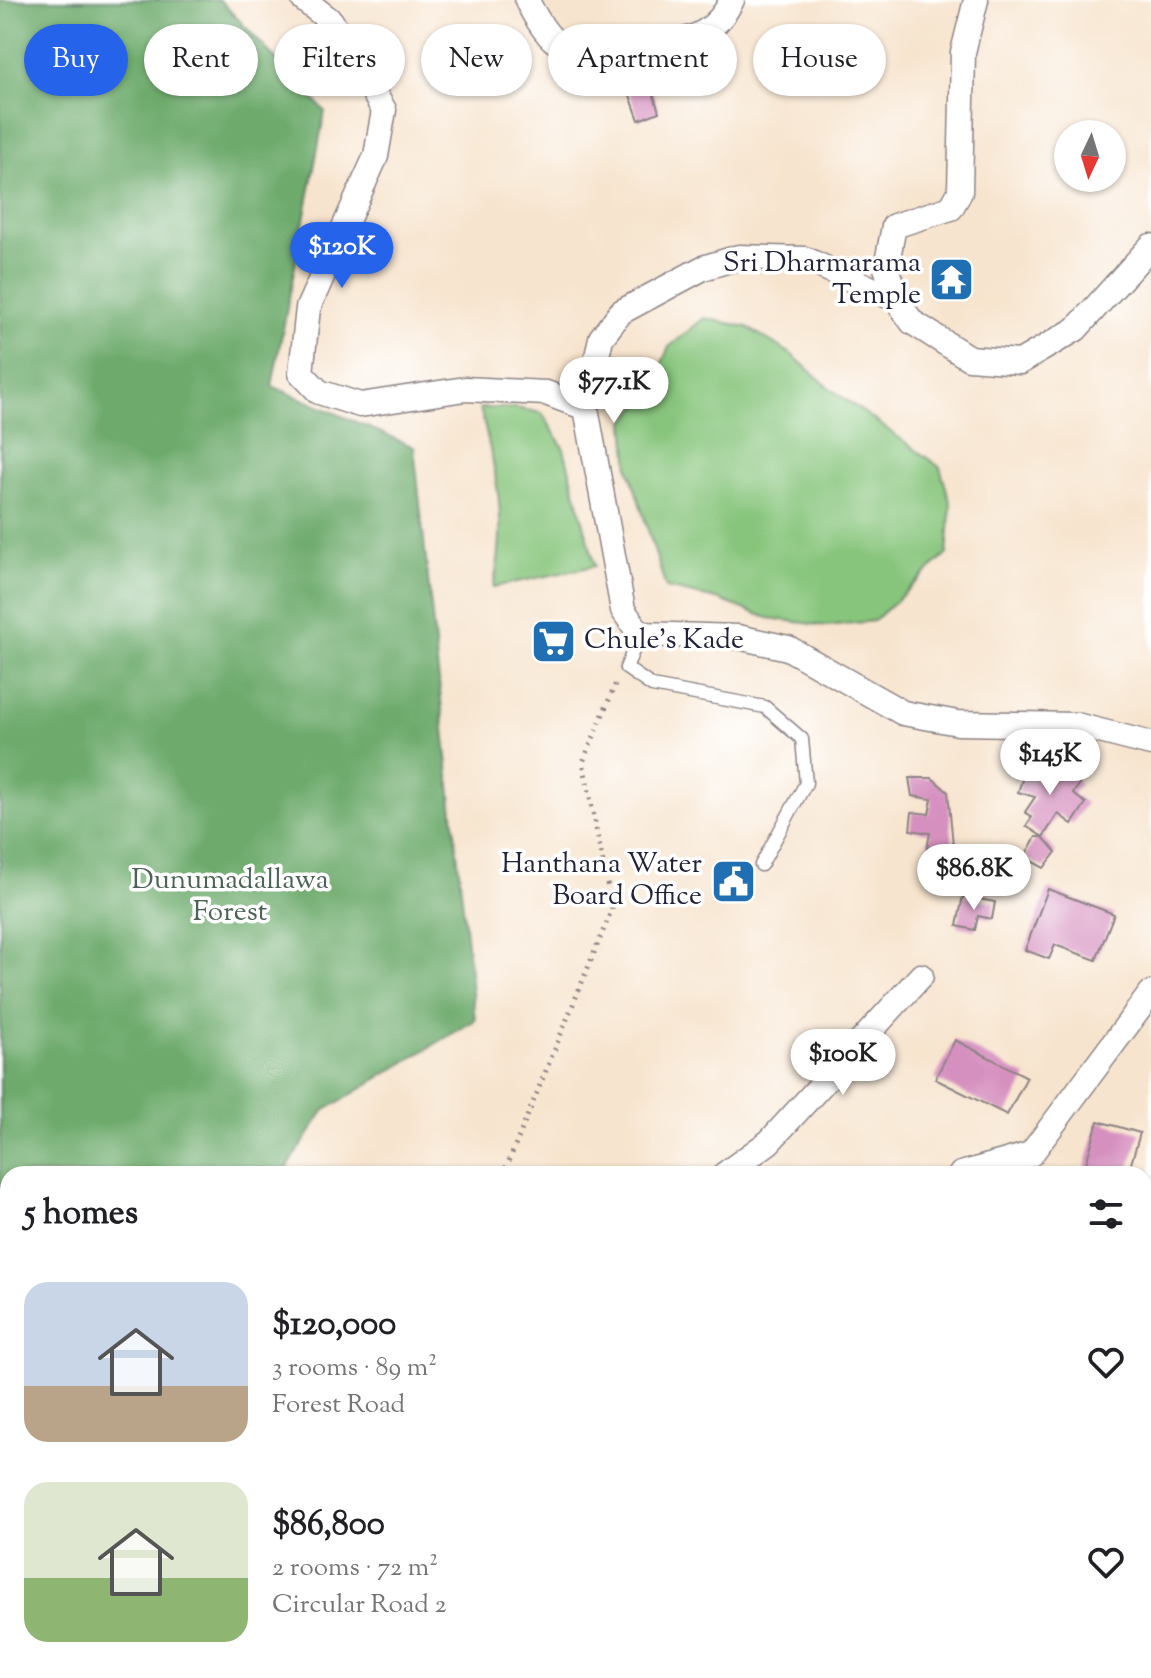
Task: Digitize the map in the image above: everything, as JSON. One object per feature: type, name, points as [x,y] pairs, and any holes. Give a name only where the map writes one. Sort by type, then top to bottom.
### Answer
[{"type":"street","points":[[304,0],[331,21],[384,110],[376,156],[308,308],[301,373],[319,392],[360,405],[465,389],[546,393],[586,408]]},
{"type":"street","points":[[527,0],[555,41],[583,51],[661,47],[704,33],[726,12],[732,0]]},
{"type":"street","points":[[976,0],[963,52],[960,192],[951,208],[894,226],[886,268],[897,300],[912,322],[969,358],[1020,362],[1076,329],[1151,246]]},
{"type":"street","points":[[897,300],[805,259],[739,257],[703,268],[621,312],[601,338],[586,408],[623,610],[640,634],[738,637],[788,648],[903,713],[958,723],[1076,725],[1151,744]]},
{"type":"street","points":[[736,1166],[769,1142],[921,976]]},
{"type":"street","points":[[989,1166],[1031,1154],[1151,993]]},
{"type":"lane","points":[[640,634],[626,668],[652,686],[765,707],[802,739],[806,783],[761,865]]},
{"type":"path","points":[[507,1166],[612,909],[583,762],[611,690],[626,668]]},
{"type":"green space","name":"Dunumadallawa Forest","points":[[0,0],[220,0],[243,24],[144,24],[144,96],[258,96],[258,40],[274,57],[274,96],[311,96],[325,111],[272,386],[414,447],[475,1020],[324,1111],[288,1166],[0,1166]]},
{"type":"green space","points":[[704,318],[747,327],[791,354],[831,389],[940,467],[951,505],[947,554],[874,621],[826,626],[768,618],[717,599],[666,588],[629,469],[625,422],[649,392],[669,347]]},
{"type":"green space","points":[[480,408],[515,408],[542,413],[564,449],[595,566],[493,587],[498,563],[500,519],[495,475]]},
{"type":"building","points":[[630,96],[654,96],[659,112],[639,120]]},
{"type":"building","points":[[1046,760],[1080,783],[1073,794],[1086,803],[1072,824],[1058,814],[1043,837],[1026,826],[1032,817],[1025,812],[1035,797],[1018,792],[1025,771],[1036,775]]},
{"type":"building","points":[[909,778],[932,778],[948,792],[956,877],[943,877],[926,854],[930,833],[910,830],[912,812],[929,814],[932,799],[912,796]]},
{"type":"building","points":[[1036,837],[1043,837],[1056,852],[1044,868],[1024,857]]},
{"type":"building","points":[[1048,889],[1114,914],[1096,960],[1055,945],[1049,959],[1025,950]]},
{"type":"building","points":[[963,896],[995,902],[992,919],[978,916],[975,930],[957,926]]},
{"type":"building","points":[[955,1040],[1027,1077],[1007,1115],[935,1079]]},
{"type":"building","points":[[1098,1121],[1140,1133],[1130,1166],[1085,1166]]},
{"type":"place","name":"Sri Dharmarama Temple","points":[[952,280]]},
{"type":"place","name":"Chule's Kade","points":[[553,641]]},
{"type":"place","name":"Hanthana Water Board Office","points":[[733,881]]}]
